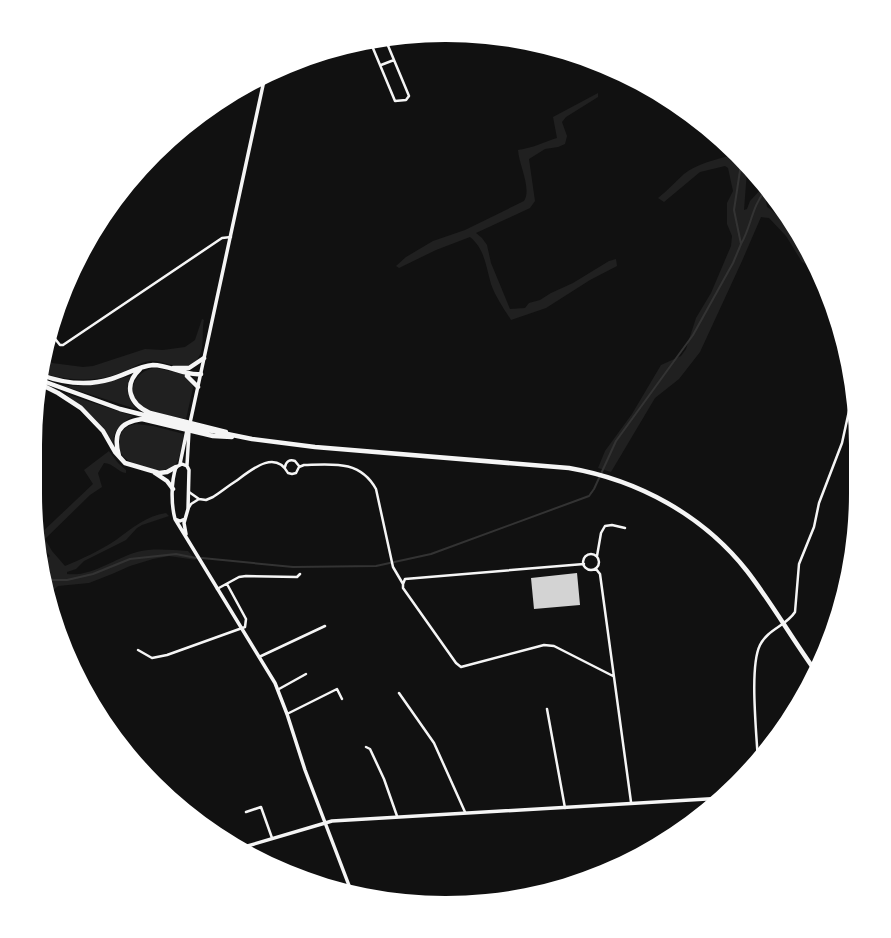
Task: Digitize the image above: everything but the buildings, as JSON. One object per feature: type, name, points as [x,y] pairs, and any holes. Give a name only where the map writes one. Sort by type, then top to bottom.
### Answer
[{"type":"highway","points":[[189,368],[204,358]]},
{"type":"highway","points":[[47,381],[95,382],[155,365],[194,375],[201,374]]},
{"type":"highway","points":[[144,367],[137,372],[130,386],[135,404],[150,413],[184,425]]},
{"type":"highway","points":[[169,368],[189,368],[201,374]]},
{"type":"highway","points":[[184,373],[198,387]]},
{"type":"highway","points":[[47,383],[120,409],[239,437],[315,447],[537,464],[584,470],[608,477],[663,500],[718,539],[756,583],[810,664]]},
{"type":"highway","points":[[47,385],[81,408],[103,431],[114,452],[125,463],[151,471],[167,472],[178,466]]},
{"type":"highway","points":[[119,457],[117,435],[127,423],[142,419],[197,428]]},
{"type":"highway","points":[[151,471],[167,481],[173,489]]},
{"type":"street","points":[[373,49],[395,101],[408,100],[409,96],[388,46]]},
{"type":"street","points":[[380,65],[394,60]]},
{"type":"street","points":[[188,509],[189,476],[184,425],[198,387],[263,86]]},
{"type":"street","points":[[56,340],[63,345],[222,238],[231,237]]},
{"type":"street","points":[[757,749],[755,672],[759,646],[795,612],[799,564],[842,443],[848,416]]},
{"type":"street","points":[[184,425],[185,436],[173,489],[173,513],[186,536]]},
{"type":"street","points":[[285,467],[291,460],[299,467]]},
{"type":"street","points":[[188,492],[206,500],[261,464],[276,463],[292,474],[306,464],[350,466],[371,479],[376,489],[393,567],[403,588],[461,667],[544,645],[554,646],[614,676]]},
{"type":"street","points":[[178,466],[187,466]]},
{"type":"street","points":[[199,499],[188,509],[184,527],[186,536],[278,690],[348,884]]},
{"type":"street","points":[[175,520],[185,519]]},
{"type":"street","points":[[596,569],[604,526],[612,524],[625,528]]},
{"type":"street","points":[[596,569],[589,570],[584,564],[584,558],[592,554],[597,556]]},
{"type":"street","points":[[402,584],[405,579],[584,564]]},
{"type":"street","points":[[596,569],[600,574],[631,802]]},
{"type":"street","points":[[218,589],[239,577],[297,577],[300,574]]},
{"type":"street","points":[[138,650],[152,657],[167,655],[245,627],[246,619],[227,583]]},
{"type":"street","points":[[259,657],[326,626]]},
{"type":"street","points":[[278,690],[306,674]]},
{"type":"street","points":[[288,713],[337,689],[342,699]]},
{"type":"street","points":[[399,693],[434,743],[465,813]]},
{"type":"street","points":[[547,709],[565,807]]},
{"type":"street","points":[[366,747],[370,749],[398,817]]},
{"type":"street","points":[[250,845],[324,822],[709,799]]},
{"type":"street","points":[[246,812],[261,807],[272,838]]},
{"type":"shaded area","points":[[598,93],[598,97],[562,122],[567,136],[565,144],[545,149],[529,159],[535,201],[530,208],[476,233],[487,245],[491,263],[510,309],[525,308],[529,303],[573,283],[609,261],[616,259],[617,266],[546,308],[511,320],[493,289],[482,253],[470,237],[399,268],[396,266],[433,241],[465,230],[524,201],[527,190],[518,150],[557,138],[553,117]]},
{"type":"shaded area","points":[[727,157],[731,160],[747,176],[744,210],[759,191],[766,201],[767,207],[781,221],[805,264],[786,236],[769,218],[761,217],[700,352],[679,379],[655,398],[611,472],[598,468],[605,451],[632,414],[661,365],[681,356],[686,349],[696,318],[711,293],[731,246],[727,203],[733,191],[728,168],[725,166],[700,172],[664,202],[658,198],[689,170]]},
{"type":"shaded area","points":[[202,319],[201,352],[196,361],[185,367],[150,361],[124,372],[91,379],[70,379],[49,375],[51,362],[93,366],[145,349],[185,347],[195,340]]},
{"type":"shaded area","points":[[156,368],[183,374],[192,382],[186,419],[151,412],[137,402],[134,383],[142,373]]},
{"type":"shaded area","points":[[131,376],[128,393],[136,409],[64,386],[93,385]]},
{"type":"shaded area","points":[[66,394],[133,416],[119,427],[113,442],[94,418]]},
{"type":"shaded area","points":[[136,424],[184,434],[175,465],[155,470],[130,462],[124,457],[119,441],[122,431]]},
{"type":"shaded area","points":[[109,451],[126,473],[104,463],[98,473],[102,487],[90,495],[45,539],[65,566],[104,547],[146,520],[166,513],[169,516],[142,525],[126,540],[84,561],[67,574],[85,573],[128,555],[149,550],[188,551],[196,560],[169,556],[153,559],[89,583],[58,586],[54,589],[47,558],[50,556],[46,552],[44,530],[93,484],[84,470]]},
{"type":"waterway","points":[[202,558],[293,567],[376,566],[431,554],[589,496],[616,441],[693,335],[733,263],[741,244],[734,210],[740,170]]},
{"type":"waterway","points":[[741,244],[762,195]]},
{"type":"waterway","points":[[52,580],[67,580],[93,574],[130,559],[176,554],[196,558]]}]
